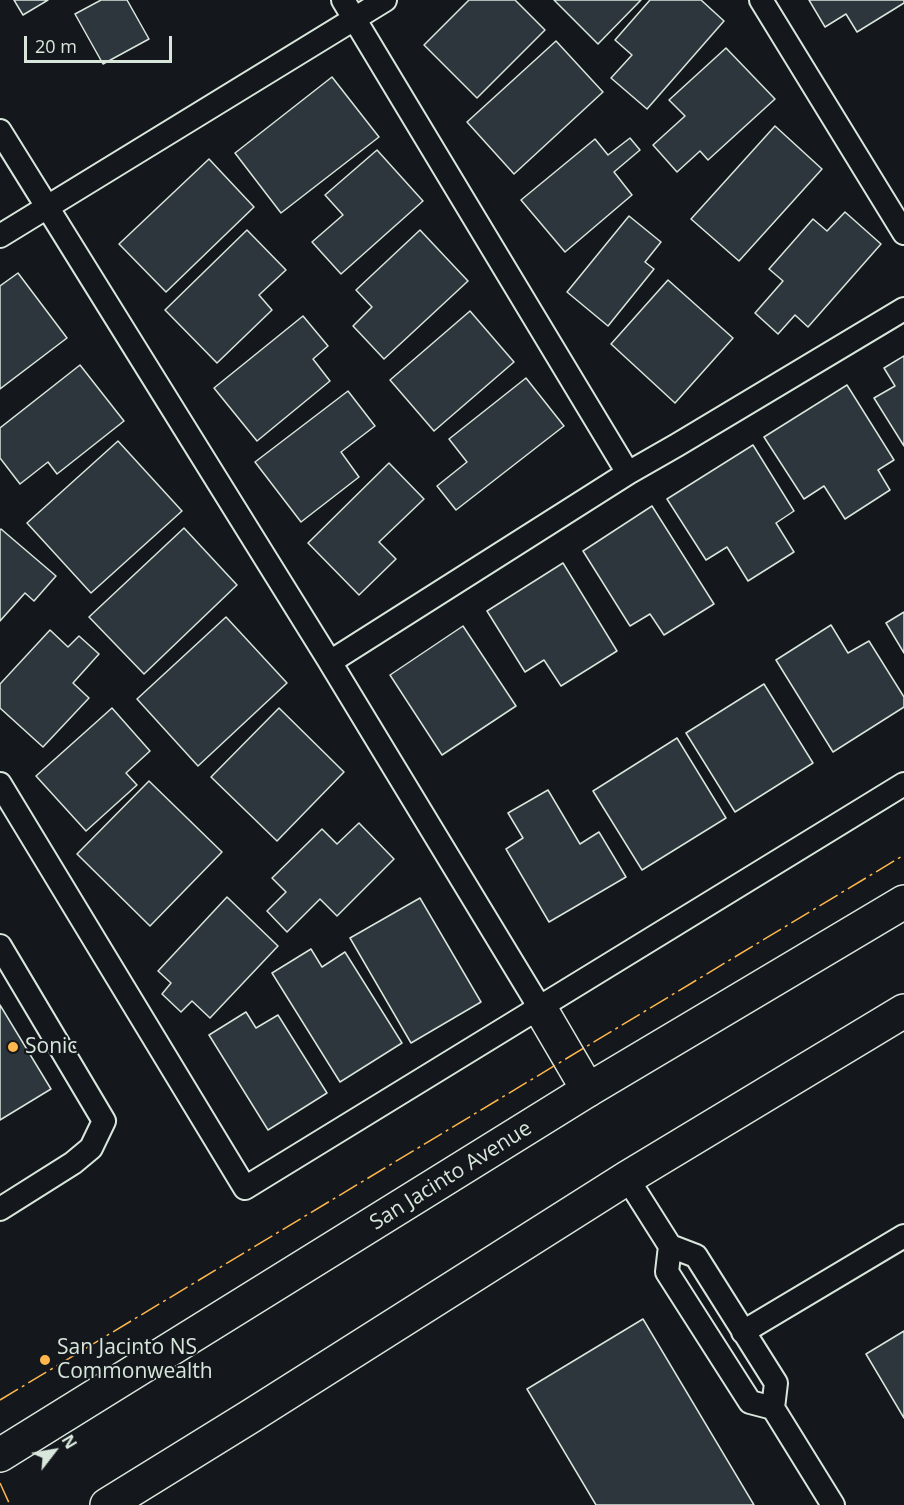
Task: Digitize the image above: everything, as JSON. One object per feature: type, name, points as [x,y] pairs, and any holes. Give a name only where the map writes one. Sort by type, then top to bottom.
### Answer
[{"type":"main road","name":"San Jacinto Avenue","points":[[0,1455],[588,1090],[904,902]]},
{"type":"main road","points":[[540,1008],[588,1090]]},
{"type":"main road","points":[[107,1505],[627,1178],[904,1011]]},
{"type":"lane","points":[[0,236],[349,9],[385,0]]},
{"type":"lane","points":[[761,0],[904,233]]},
{"type":"lane","points":[[349,9],[628,473]]},
{"type":"lane","points":[[0,131],[330,662],[540,1008]]},
{"type":"lane","points":[[330,662],[628,473],[904,309]]},
{"type":"lane","points":[[0,784],[245,1188],[904,784]]},
{"type":"lane","points":[[0,946],[104,1121],[91,1148],[74,1163],[0,1209]]},
{"type":"lane","points":[[0,966],[64,1053]]},
{"type":"lane","points":[[627,1178],[670,1246],[696,1256],[776,1383],[772,1408],[833,1505]]},
{"type":"lane","points":[[743,1332],[904,1236]]},
{"type":"lane","points":[[670,1246],[667,1272],[750,1402],[772,1408]]},
{"type":"building","points":[[14,0],[48,0],[23,15]]},
{"type":"building","points":[[101,0],[127,0],[149,39],[103,64],[75,14]]},
{"type":"building","points":[[469,0],[515,0],[545,30],[477,98],[424,45]]},
{"type":"building","points":[[554,0],[641,0],[598,44]]},
{"type":"building","points":[[650,0],[701,0],[724,21],[647,109],[611,78],[632,55],[615,40]]},
{"type":"building","points":[[809,0],[904,0],[904,3],[857,32],[846,14],[825,27]]},
{"type":"building","points":[[556,41],[603,92],[514,174],[467,122]]},
{"type":"building","points":[[726,48],[775,99],[708,160],[700,151],[677,172],[653,145],[685,116],[669,100]]},
{"type":"building","points":[[332,77],[379,137],[281,213],[235,153]]},
{"type":"building","points":[[775,126],[822,169],[739,261],[691,219]]},
{"type":"building","points":[[630,138],[640,150],[614,172],[632,195],[565,252],[521,200],[595,139],[608,155]]},
{"type":"building","points":[[377,150],[423,201],[341,274],[312,242],[343,215],[325,195]]},
{"type":"building","points":[[209,159],[254,207],[166,292],[119,244]]},
{"type":"building","points":[[845,212],[881,244],[808,327],[795,315],[778,334],[755,313],[783,281],[769,269],[813,219],[827,231]]},
{"type":"building","points":[[629,216],[661,242],[645,262],[654,269],[608,326],[567,292]]},
{"type":"building","points":[[247,230],[286,270],[259,295],[272,310],[217,363],[165,310]]},
{"type":"building","points":[[420,230],[468,281],[384,359],[353,326],[372,307],[356,290]]},
{"type":"building","points":[[18,273],[67,338],[0,389],[0,286]]},
{"type":"building","points":[[668,280],[733,338],[675,403],[611,344]]},
{"type":"building","points":[[470,311],[514,362],[434,431],[390,380]]},
{"type":"building","points":[[303,316],[328,346],[313,359],[330,381],[257,441],[214,388]]},
{"type":"building","points":[[904,356],[904,446],[874,398],[895,386],[884,368]]},
{"type":"building","points":[[80,365],[124,421],[57,474],[48,462],[20,484],[0,458],[0,428]]},
{"type":"building","points":[[526,378],[564,426],[456,510],[437,486],[467,462],[449,439]]},
{"type":"building","points":[[847,385],[894,460],[878,470],[890,490],[845,519],[824,486],[804,499],[764,437]]},
{"type":"building","points":[[348,391],[375,426],[341,452],[359,477],[301,522],[255,462]]},
{"type":"building","points":[[118,441],[182,511],[91,593],[27,523]]},
{"type":"building","points":[[753,445],[794,511],[776,523],[794,552],[748,581],[727,547],[706,560],[667,499]]},
{"type":"building","points":[[389,463],[424,499],[379,542],[396,559],[359,595],[308,543]]},
{"type":"building","points":[[652,506],[714,604],[664,635],[650,614],[630,626],[583,551]]},
{"type":"building","points":[[184,528],[237,585],[144,674],[89,617]]},
{"type":"building","points":[[0,530],[56,576],[34,601],[25,593],[0,621]]},
{"type":"building","points":[[563,563],[617,651],[561,686],[544,660],[525,672],[487,611]]},
{"type":"building","points":[[904,612],[904,653],[886,623]]},
{"type":"building","points":[[226,617],[287,683],[198,766],[137,699]]},
{"type":"building","points":[[831,625],[848,653],[869,641],[904,697],[904,707],[833,752],[776,660]]},
{"type":"building","points":[[463,626],[516,706],[442,755],[390,675]]},
{"type":"building","points":[[50,630],[68,647],[79,636],[99,654],[73,683],[89,698],[43,747],[0,708],[0,684]]},
{"type":"building","points":[[764,684],[813,763],[735,812],[686,733]]},
{"type":"building","points":[[112,708],[150,751],[126,773],[137,785],[86,831],[36,776]]},
{"type":"building","points":[[279,708],[344,772],[277,841],[211,777]]},
{"type":"building","points":[[677,738],[726,818],[642,870],[593,791]]},
{"type":"building","points":[[149,781],[222,852],[150,926],[77,854]]},
{"type":"building","points":[[548,790],[580,844],[599,832],[626,877],[549,922],[506,849],[523,838],[508,813]]},
{"type":"building","points":[[359,823],[394,859],[337,916],[320,899],[287,932],[267,911],[286,892],[272,878],[322,829],[337,844]]},
{"type":"building","points":[[227,897],[278,946],[210,1018],[192,1001],[181,1012],[162,994],[171,983],[158,971]]},
{"type":"building","points":[[420,898],[481,1002],[411,1043],[350,938]]},
{"type":"building","points":[[311,949],[322,967],[345,952],[402,1043],[340,1082],[272,973]]},
{"type":"building","name":"Sonic","points":[[0,1005],[51,1089],[0,1120]]},
{"type":"building","points":[[246,1012],[256,1028],[278,1015],[327,1093],[268,1130],[209,1035]]},
{"type":"building","points":[[643,1319],[754,1505],[596,1505],[527,1389]]},
{"type":"building","points":[[904,1331],[904,1418],[866,1354]]},
{"type":"power","points":[[0,1400],[904,855]]},
{"type":"power","points":[[0,1483],[10,1505]]},
{"type":"place","name":"Sonic","points":[[13,1047]]},
{"type":"place","name":"San Jacinto NS Commonwealth","points":[[45,1360]]}]
